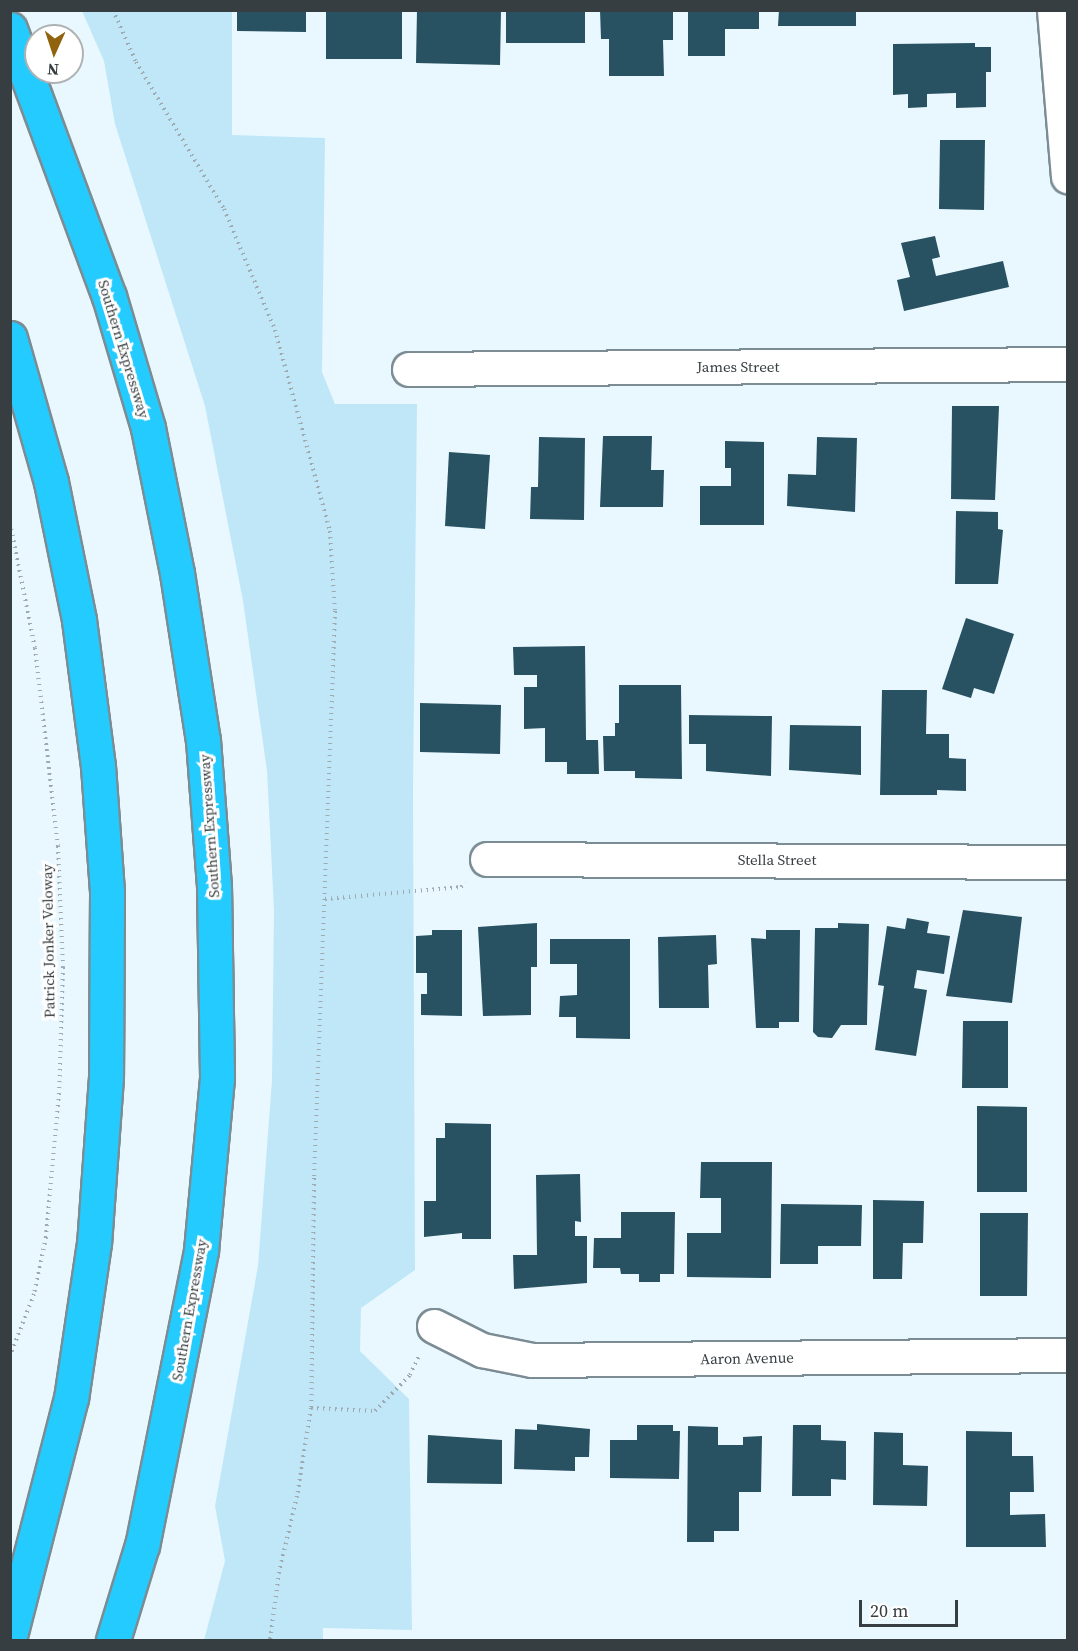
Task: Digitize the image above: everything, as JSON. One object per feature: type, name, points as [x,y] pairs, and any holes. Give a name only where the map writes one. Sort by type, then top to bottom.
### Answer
[{"type":"highway","name":"Southern Expressway","points":[[10,29],[109,296],[148,428],[177,573],[203,740],[214,885],[217,1078],[201,1251],[142,1545],[113,1641]]},
{"type":"highway","points":[[10,338],[51,482],[78,620],[98,766],[107,905],[106,1077],[94,1243],[71,1398],[10,1636]]},
{"type":"street","points":[[1054,10],[1068,176]]},
{"type":"street","name":"James Street","points":[[409,369],[1068,364]]},
{"type":"street","name":"Stella Street","points":[[487,859],[1068,862]]},
{"type":"street","name":"Aaron Avenue","points":[[434,1326],[482,1350],[532,1360],[1068,1355]]},
{"type":"path","points":[[113,10],[136,62],[225,208],[275,330],[330,531],[336,611],[325,899],[311,1408],[297,1496],[279,1572],[270,1641]]},
{"type":"path","name":"Patrick Jonker Veloway","points":[[10,523],[35,648],[58,846],[63,967],[59,1093],[46,1237],[34,1293],[10,1356]]},
{"type":"path","points":[[325,899],[461,887],[487,859]]},
{"type":"path","points":[[311,1408],[375,1411],[410,1376],[434,1326]]},
{"type":"shaded area","points":[[82,11],[232,11],[232,135],[325,138],[322,372],[335,404],[417,404],[413,793],[415,1270],[361,1308],[360,1351],[409,1399],[412,1630],[323,1628],[323,1640],[204,1640],[225,1561],[215,1506],[258,1266],[272,1080],[274,910],[267,771],[243,601],[205,406],[115,124],[104,61]]},
{"type":"building","points":[[237,10],[306,10],[306,32],[237,31]]},
{"type":"building","points":[[326,10],[402,10],[402,59],[326,59]]},
{"type":"building","points":[[417,10],[501,10],[500,65],[416,63]]},
{"type":"building","points":[[506,10],[585,10],[585,43],[506,43]]},
{"type":"building","points":[[600,10],[673,10],[673,40],[663,40],[664,76],[609,76],[609,39],[601,39]]},
{"type":"building","points":[[688,10],[759,10],[759,29],[725,29],[725,56],[688,56]]},
{"type":"building","points":[[779,10],[856,10],[856,26],[778,26]]},
{"type":"building","points":[[975,43],[975,47],[991,47],[991,72],[986,72],[986,107],[956,108],[956,93],[927,94],[927,107],[908,108],[908,94],[893,95],[893,44]]},
{"type":"building","points":[[940,140],[985,140],[984,210],[939,209]]},
{"type":"building","points":[[935,236],[940,257],[932,259],[936,276],[1003,261],[1009,287],[904,311],[897,280],[910,277],[901,243]]},
{"type":"building","points":[[952,406],[999,406],[995,500],[951,499]]},
{"type":"building","points":[[603,436],[652,436],[651,470],[664,470],[663,507],[600,507]]},
{"type":"building","points":[[539,437],[585,438],[584,520],[530,519],[531,487],[538,487]]},
{"type":"building","points":[[817,437],[857,438],[855,512],[787,506],[788,474],[816,475]]},
{"type":"building","points":[[725,441],[764,442],[764,525],[700,525],[700,486],[731,486],[731,468],[725,468]]},
{"type":"building","points":[[449,452],[490,455],[485,529],[445,526]]},
{"type":"building","points":[[956,511],[998,512],[998,529],[1003,530],[998,584],[955,584]]},
{"type":"building","points":[[966,618],[1014,634],[994,694],[974,688],[971,698],[942,689]]},
{"type":"building","points":[[585,646],[586,740],[598,740],[599,774],[567,774],[567,762],[545,762],[545,728],[524,729],[524,687],[537,687],[537,675],[514,675],[513,647]]},
{"type":"building","points":[[619,685],[681,685],[682,779],[635,778],[635,771],[604,771],[603,736],[615,736],[615,723],[619,723]]},
{"type":"building","points":[[882,690],[927,690],[926,734],[949,734],[949,758],[966,759],[966,791],[937,790],[937,795],[880,795]]},
{"type":"building","points":[[420,703],[501,705],[500,754],[420,752]]},
{"type":"building","points":[[689,715],[772,716],[771,776],[706,771],[706,744],[689,744]]},
{"type":"building","points":[[790,725],[861,726],[861,775],[789,770]]},
{"type":"building","points":[[963,910],[1022,917],[1012,1003],[946,996]]},
{"type":"building","points":[[907,918],[929,922],[927,933],[950,936],[944,974],[917,970],[914,988],[927,990],[916,1056],[875,1050],[884,986],[878,985],[887,926],[905,929]]},
{"type":"building","points":[[537,923],[537,967],[531,967],[531,1015],[483,1016],[478,927]]},
{"type":"building","points":[[838,923],[869,924],[867,1025],[841,1025],[832,1038],[818,1037],[813,1032],[815,928],[838,928]]},
{"type":"building","points":[[432,930],[462,930],[462,1016],[421,1015],[421,994],[427,994],[427,973],[416,973],[416,936],[432,935]]},
{"type":"building","points":[[766,930],[800,930],[799,1022],[779,1022],[779,1028],[756,1028],[751,938],[766,939]]},
{"type":"building","points":[[716,935],[717,964],[708,965],[709,1008],[659,1008],[658,937]]},
{"type":"building","points":[[550,939],[630,939],[630,1039],[576,1038],[576,1017],[559,1017],[560,996],[577,995],[577,964],[550,964]]},
{"type":"building","points":[[963,1021],[1008,1021],[1008,1088],[962,1088]]},
{"type":"building","points":[[977,1106],[1027,1107],[1027,1192],[977,1192]]},
{"type":"building","points":[[445,1123],[491,1124],[491,1239],[462,1239],[462,1233],[424,1237],[424,1201],[436,1201],[436,1138],[445,1138]]},
{"type":"building","points":[[701,1162],[772,1162],[771,1278],[687,1277],[687,1233],[721,1233],[721,1198],[700,1198]]},
{"type":"building","points":[[580,1174],[581,1222],[575,1221],[575,1236],[587,1236],[587,1283],[514,1289],[513,1255],[537,1255],[536,1175]]},
{"type":"building","points":[[873,1200],[924,1201],[923,1243],[903,1243],[902,1279],[873,1279]]},
{"type":"building","points":[[781,1204],[862,1205],[861,1246],[818,1246],[818,1264],[780,1264]]},
{"type":"building","points":[[621,1212],[675,1212],[674,1274],[660,1274],[660,1282],[639,1282],[639,1274],[621,1274],[620,1268],[593,1268],[594,1238],[621,1238]]},
{"type":"building","points":[[980,1213],[1028,1213],[1027,1296],[980,1296]]},
{"type":"building","points":[[537,1424],[590,1429],[589,1457],[575,1457],[575,1471],[514,1469],[515,1429],[537,1430]]},
{"type":"building","points":[[637,1425],[673,1425],[673,1431],[680,1431],[679,1479],[610,1478],[610,1440],[637,1440]]},
{"type":"building","points":[[793,1425],[821,1425],[821,1440],[846,1441],[846,1480],[831,1479],[831,1496],[792,1496]]},
{"type":"building","points":[[688,1426],[718,1427],[718,1445],[743,1445],[743,1437],[762,1436],[761,1492],[739,1492],[739,1531],[714,1531],[714,1542],[687,1542]]},
{"type":"building","points":[[966,1431],[1012,1432],[1012,1456],[1033,1456],[1034,1492],[1010,1492],[1010,1515],[1045,1514],[1046,1547],[966,1547]]},
{"type":"building","points":[[874,1432],[903,1433],[903,1465],[928,1466],[927,1506],[873,1505]]},
{"type":"building","points":[[428,1435],[502,1440],[502,1484],[427,1483]]}]
